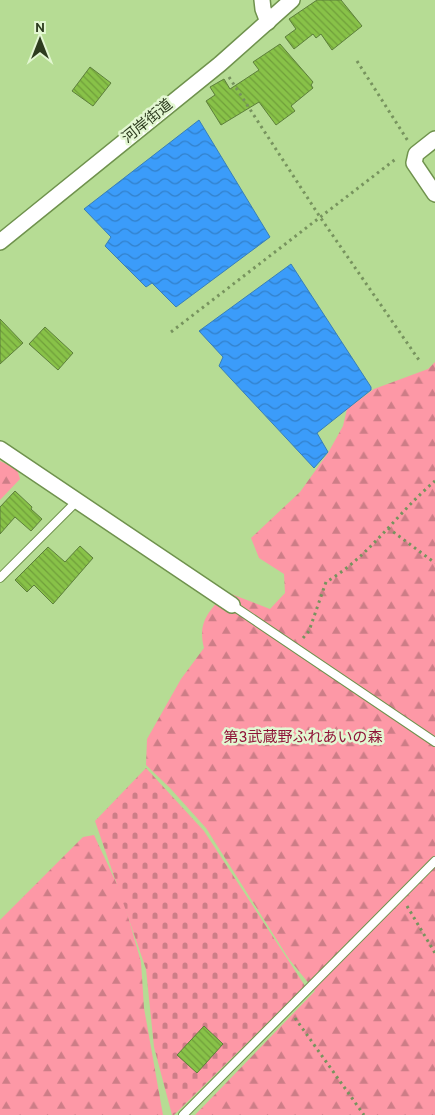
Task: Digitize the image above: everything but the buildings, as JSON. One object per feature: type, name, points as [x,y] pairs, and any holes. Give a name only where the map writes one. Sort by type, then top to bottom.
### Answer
[{"type":"street","points":[[262,0],[268,22]]},
{"type":"street","name":"河岸街道","points":[[0,242],[220,64],[292,0]]},
{"type":"street","points":[[435,139],[414,151],[414,163],[435,194]]},
{"type":"street","points":[[0,449],[232,605]]},
{"type":"lane","points":[[0,578],[78,502]]},
{"type":"lane","points":[[232,605],[435,742]]},
{"type":"lane","points":[[183,1115],[435,861]]},
{"type":"path","points":[[171,332],[320,217],[414,151],[357,61]]},
{"type":"path","points":[[220,64],[320,217],[421,363]]},
{"type":"path","points":[[295,648],[309,631],[326,582],[342,572],[435,481]]},
{"type":"path","points":[[388,528],[435,563]]},
{"type":"path","points":[[401,895],[435,953]]},
{"type":"path","points":[[288,1009],[364,1115]]},
{"type":"green space","name":"第3武蔵野ふれあいの森","points":[[435,362],[435,1115],[195,1115],[315,991],[289,959],[206,828],[170,788],[146,765],[147,739],[181,679],[204,648],[202,631],[206,617],[226,592],[270,609],[285,593],[284,574],[259,558],[251,538],[300,492],[328,453],[343,426],[347,409],[374,389],[428,369]]},
{"type":"green space","points":[[0,461],[17,469],[20,479],[0,500]]},
{"type":"green space","points":[[146,768],[204,831],[305,986],[174,1115],[172,1115],[154,1047],[146,969],[95,821]]},
{"type":"green space","points":[[94,835],[122,895],[141,962],[144,1008],[163,1115],[0,1115],[0,920],[83,837]]},
{"type":"water","points":[[199,120],[270,237],[176,307],[152,283],[146,287],[105,246],[111,237],[84,209]]},
{"type":"water","points":[[291,264],[371,387],[371,390],[317,433],[328,452],[314,468],[219,366],[223,357],[199,331]]}]
